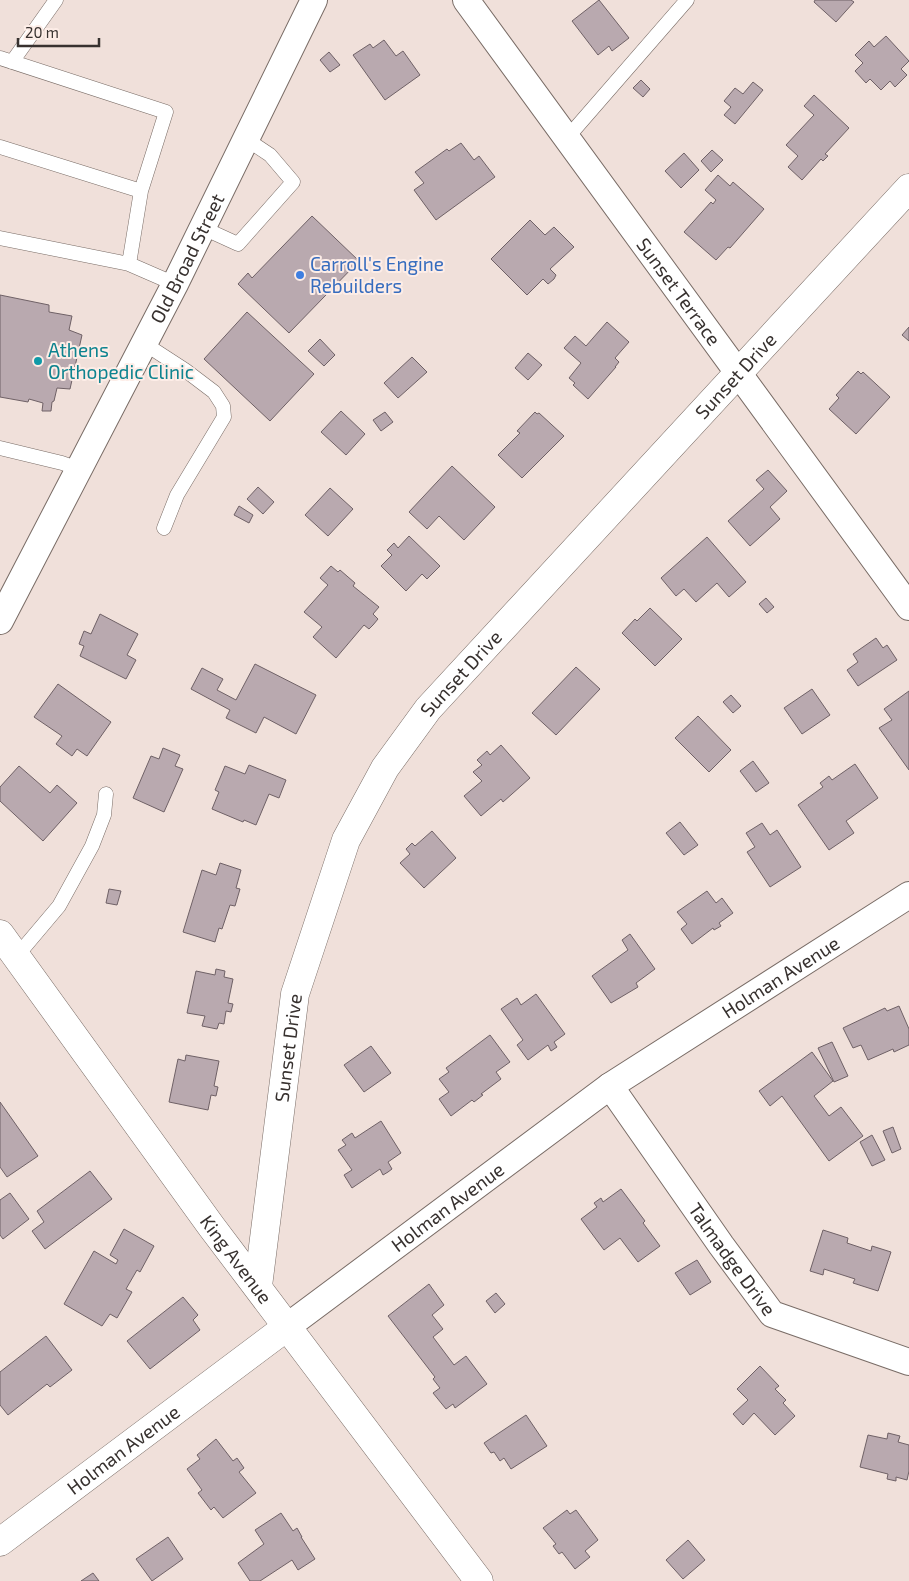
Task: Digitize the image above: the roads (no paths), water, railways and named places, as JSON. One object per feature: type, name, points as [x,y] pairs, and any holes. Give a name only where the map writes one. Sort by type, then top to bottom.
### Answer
[{"type":"street","name":"Old Broad Street","points":[[4,606],[79,469],[175,284],[314,0]]},
{"type":"street","name":"Sunset Terrace","points":[[466,0],[909,608]]},
{"type":"street","name":"Sunset Drive","points":[[258,1286],[295,994],[346,840],[385,768],[428,709],[909,188]]},
{"type":"street","name":"Holman Avenue","points":[[0,1542],[610,1086],[909,895]]},
{"type":"street","name":"King Avenue","points":[[0,934],[211,1226],[478,1581]]},
{"type":"street","name":"Talmadge Drive","points":[[610,1086],[721,1245],[772,1314],[909,1362]]},
{"type":"lane","points":[[56,0],[6,60],[166,112],[141,191],[129,264]]},
{"type":"lane","points":[[567,138],[687,0]]},
{"type":"lane","points":[[203,228],[238,244],[293,182],[270,155],[246,139]]},
{"type":"lane","points":[[0,147],[141,191]]},
{"type":"lane","points":[[0,238],[129,264],[175,284]]},
{"type":"lane","points":[[144,344],[185,370],[214,392],[223,406],[224,417],[177,495],[164,528]]},
{"type":"lane","points":[[0,448],[62,462],[79,469]]},
{"type":"lane","points":[[16,957],[58,906],[92,846],[104,815],[106,794]]},
{"type":"place","name":"Carroll's Engine Rebuilders","points":[[300,275]]},
{"type":"place","name":"Athens Orthopedic Clinic","points":[[38,361]]}]
